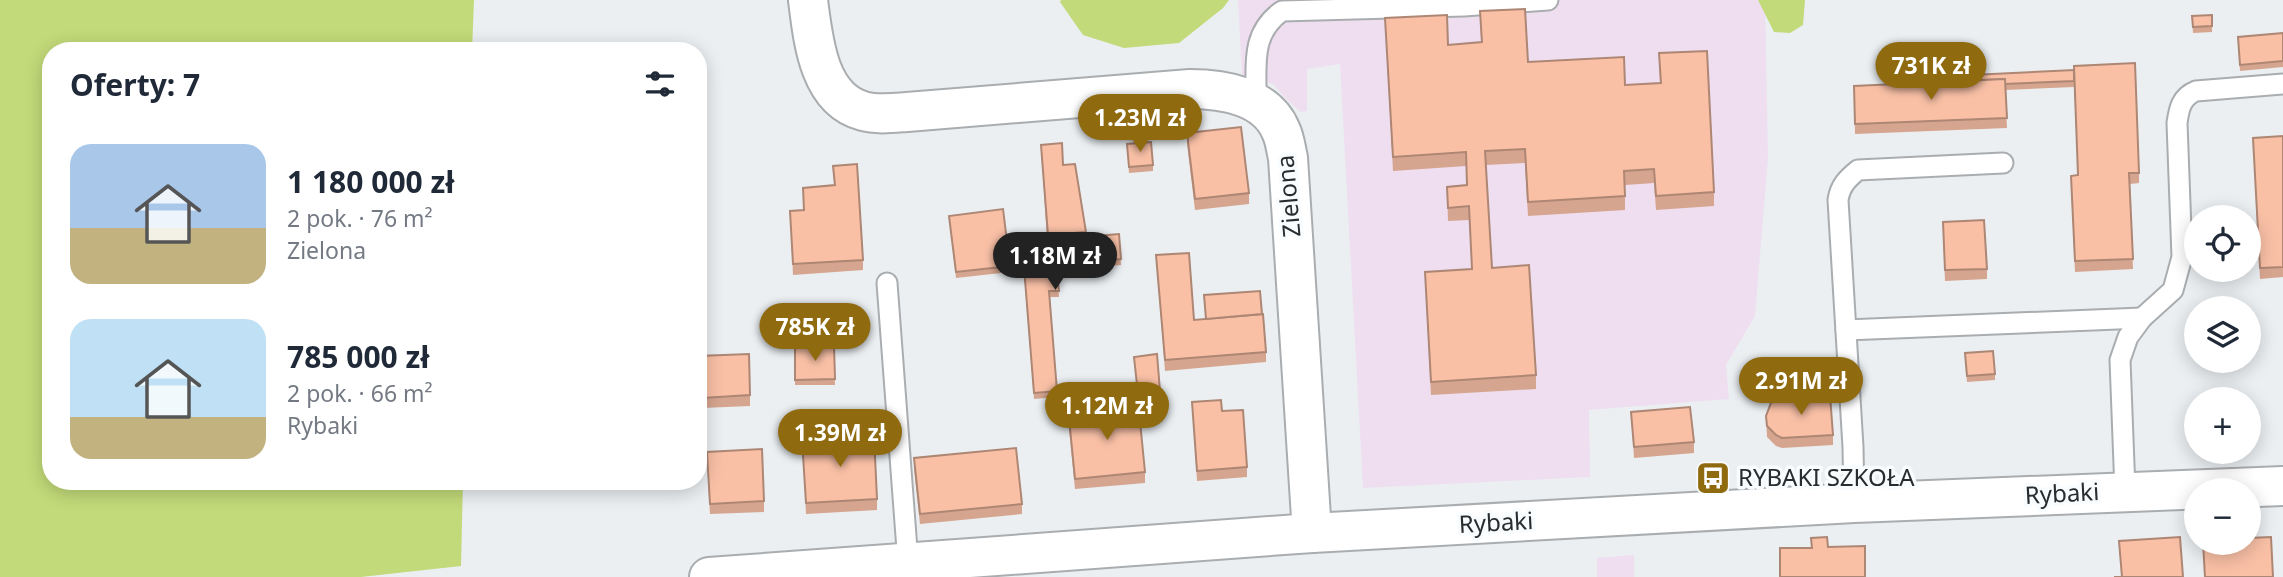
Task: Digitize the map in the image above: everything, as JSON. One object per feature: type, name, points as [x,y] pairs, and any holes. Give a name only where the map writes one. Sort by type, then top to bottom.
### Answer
[{"type":"street","name":"Zielona","points":[[808,0],[819,60],[830,87],[844,101],[860,110],[875,113],[907,112],[1190,89],[1214,89],[1256,103],[1281,130],[1288,159],[1312,533]]},
{"type":"street","name":"Rybaki","points":[[709,577],[908,563],[1060,564],[1312,533],[1854,503],[2283,486]]},
{"type":"lane","points":[[1256,103],[1258,41],[1264,28],[1282,11],[1464,6],[1548,0]]},
{"type":"lane","points":[[2125,491],[2120,360],[2128,337],[2142,317],[2172,290],[2180,266],[2182,257],[2177,123],[2182,102],[2188,94],[2196,90],[2283,83]]},
{"type":"lane","points":[[1854,503],[1839,190],[1858,170],[2003,163]]},
{"type":"lane","points":[[887,283],[908,563]]},
{"type":"lane","points":[[1846,330],[2142,317]]},
{"type":"shaded area","points":[[1238,0],[1765,0],[1768,158],[1755,316],[1726,365],[1729,399],[1589,410],[1590,477],[1363,488],[1340,64],[1307,69],[1307,111],[1301,112],[1273,84],[1242,75]]},
{"type":"shaded area","points":[[1634,555],[1634,577],[1597,577],[1597,558]]},
{"type":"green space","points":[[0,0],[474,0],[472,42],[42,42],[42,490],[463,490],[461,566],[361,577],[0,577]]},
{"type":"green space","points":[[1061,0],[1229,0],[1223,8],[1179,43],[1124,48],[1083,35]]},
{"type":"green space","points":[[1758,0],[1805,0],[1803,25],[1790,33],[1774,32]]},
{"type":"building","points":[[1525,9],[1528,62],[1624,57],[1625,85],[1661,83],[1659,53],[1707,51],[1714,192],[1656,196],[1654,169],[1624,171],[1625,196],[1528,202],[1525,149],[1485,151],[1492,268],[1529,265],[1536,375],[1431,382],[1425,272],[1472,269],[1469,206],[1448,208],[1447,187],[1467,185],[1466,152],[1393,157],[1385,18],[1447,15],[1448,45],[1482,42],[1480,11]]},
{"type":"building","points":[[2212,15],[2212,26],[2193,27],[2192,16]]},
{"type":"building","points":[[2283,33],[2283,61],[2240,65],[2238,37]]},
{"type":"building","points":[[2135,63],[2139,173],[2129,173],[2133,259],[2075,261],[2071,176],[2078,175],[2074,66]]},
{"type":"building","points":[[2074,70],[2074,81],[2005,84],[2005,79],[1930,82],[1930,77]]},
{"type":"building","points":[[2005,79],[2007,118],[1855,124],[1854,86]]},
{"type":"building","points":[[1241,127],[1249,193],[1195,199],[1187,133]]},
{"type":"building","points":[[2283,136],[2283,267],[2261,268],[2261,205],[2257,205],[2253,138]]},
{"type":"building","points":[[1151,142],[1153,165],[1129,167],[1127,144]]},
{"type":"building","points":[[1062,143],[1063,165],[1075,164],[1086,232],[1048,235],[1041,145]]},
{"type":"building","points":[[857,164],[863,260],[793,264],[790,211],[804,210],[803,188],[835,185],[833,166]]},
{"type":"building","points":[[1003,209],[1010,266],[956,272],[949,216]]},
{"type":"building","points":[[1984,220],[1987,269],[1945,270],[1943,222]]},
{"type":"building","points":[[1119,234],[1121,259],[1056,265],[1059,291],[1049,291],[1057,391],[1034,393],[1022,242]]},
{"type":"building","points":[[1189,253],[1194,320],[1263,314],[1266,352],[1165,360],[1156,255]]},
{"type":"building","points":[[1260,291],[1262,314],[1206,319],[1204,295]]},
{"type":"building","points":[[805,306],[808,336],[792,338],[788,307]]},
{"type":"building","points":[[834,345],[835,379],[795,380],[795,346]]},
{"type":"building","points":[[1993,351],[1995,374],[1967,376],[1965,353]]},
{"type":"building","points":[[749,354],[750,395],[707,398],[707,356]]},
{"type":"building","points":[[1157,354],[1160,391],[1138,394],[1134,357]]},
{"type":"building","points":[[1830,395],[1833,435],[1782,438],[1767,426],[1766,416],[1771,403],[1779,397]]},
{"type":"building","points":[[1221,400],[1222,411],[1243,410],[1247,467],[1197,471],[1192,402]]},
{"type":"building","points":[[1122,401],[1123,413],[1139,411],[1145,472],[1075,479],[1069,418],[1087,416],[1086,405]]},
{"type":"building","points":[[1690,407],[1694,442],[1634,447],[1631,412]]},
{"type":"building","points":[[874,435],[877,499],[806,503],[802,439]]},
{"type":"building","points":[[1016,448],[1022,504],[920,514],[914,458]]},
{"type":"building","points":[[762,449],[764,501],[710,504],[707,452]]},
{"type":"building","points":[[1827,537],[1828,547],[1865,546],[1865,577],[1780,577],[1780,548],[1812,548],[1811,538]]},
{"type":"building","points":[[2180,537],[2183,577],[2122,577],[2119,541]]},
{"type":"building","points":[[2261,537],[2271,537],[2273,577],[2205,577],[2204,555],[2261,555]]},
{"type":"place","name":"RYBAKI SZKOŁA","points":[[1713,478]]}]
